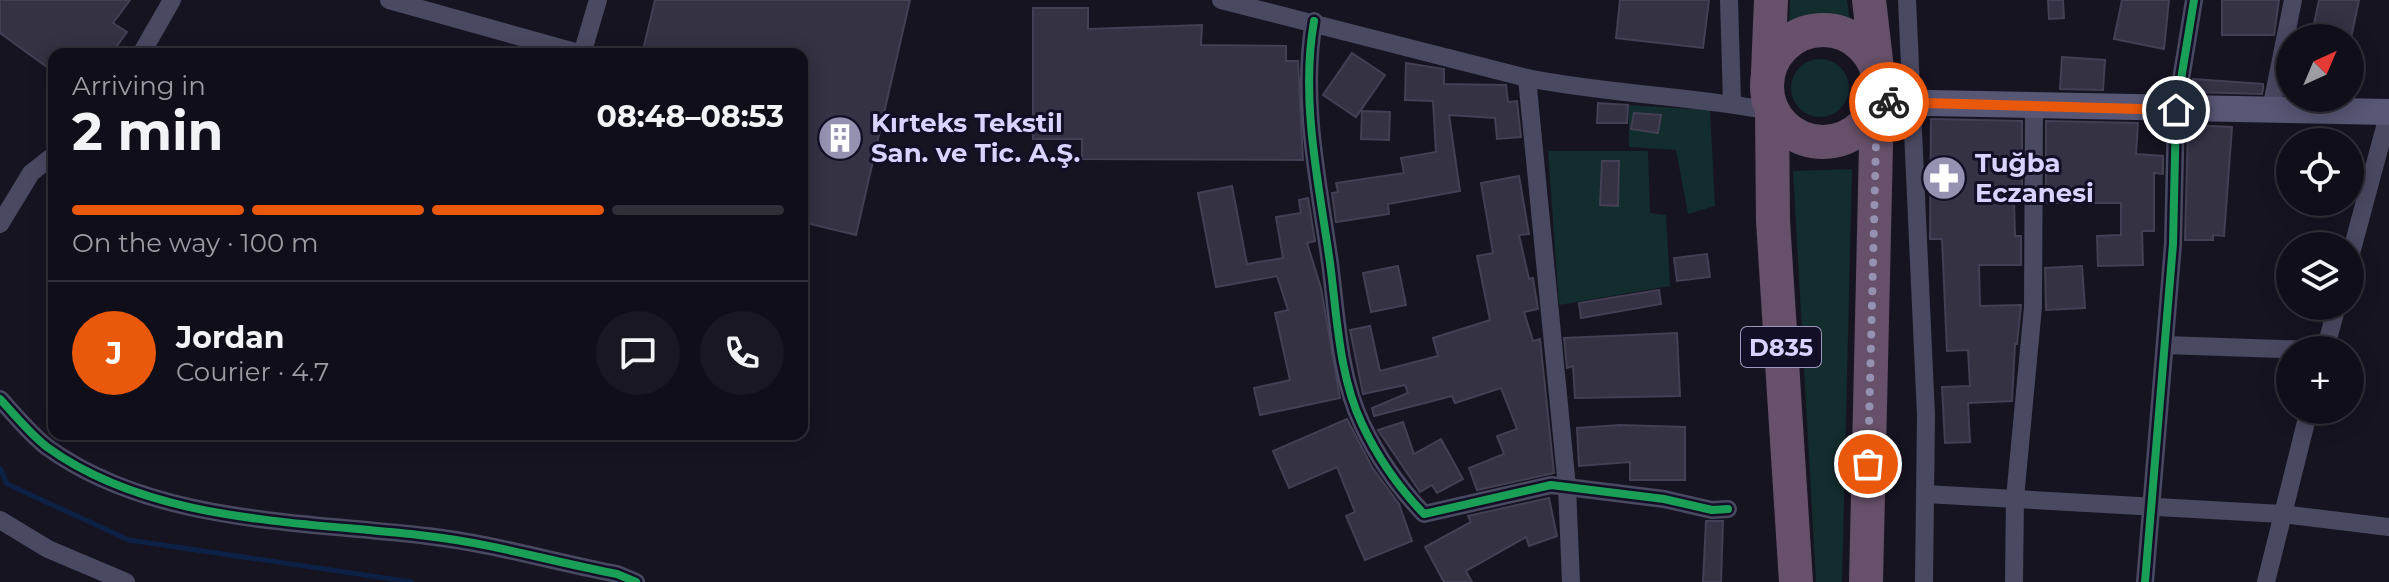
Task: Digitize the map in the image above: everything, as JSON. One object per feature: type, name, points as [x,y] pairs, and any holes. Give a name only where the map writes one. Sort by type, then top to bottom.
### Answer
[{"type":"highway","points":[[1768,75],[1774,58],[1786,43],[1820,30],[1838,32],[1855,40],[1868,53],[1877,86],[1871,116],[1849,136],[1821,142],[1792,133],[1772,111],[1767,93],[1771,0]]},
{"type":"highway","points":[[1866,582],[1877,86],[1869,0]]},
{"type":"highway","name":"D835","points":[[1772,111],[1773,221],[1796,582]]},
{"type":"street","points":[[144,48],[172,0]]},
{"type":"street","points":[[389,0],[561,48]]},
{"type":"street","points":[[584,48],[598,0]]},
{"type":"street","points":[[1221,0],[1570,87],[1732,103],[1772,111]]},
{"type":"street","points":[[1729,0],[1732,103]]},
{"type":"street","points":[[1907,0],[1926,415],[1924,582]]},
{"type":"street","points":[[2145,582],[2173,244],[2176,110],[2194,0]]},
{"type":"street","points":[[2271,109],[2293,0]]},
{"type":"street","points":[[1314,21],[1309,52],[1311,127],[1346,377],[1362,424],[1408,497],[1424,514],[1551,485],[1664,499],[1712,510],[1728,509]]},
{"type":"street","points":[[1527,78],[1567,487],[1571,582]]},
{"type":"street","points":[[1877,86],[1911,103],[2389,112],[2357,232]]},
{"type":"street","points":[[2014,582],[2015,498],[2033,307],[2034,107]]},
{"type":"street","points":[[0,224],[31,173],[48,160]]},
{"type":"street","points":[[2165,345],[2276,349]]},
{"type":"street","points":[[0,399],[46,446],[115,484],[171,500],[291,523],[431,536],[617,574],[636,582]]},
{"type":"street","points":[[2266,582],[2305,424]]},
{"type":"street","points":[[1925,494],[2282,514],[2389,527]]},
{"type":"street","points":[[0,520],[48,549],[126,582]]},
{"type":"green space","points":[[1790,0],[1847,0],[1850,21],[1789,26]]},
{"type":"green space","points":[[1820,59],[1831,61],[1840,68],[1847,77],[1847,99],[1840,108],[1831,115],[1820,117],[1809,115],[1800,108],[1793,99],[1791,88],[1793,77],[1800,68],[1809,61]]},
{"type":"green space","points":[[1629,105],[1710,110],[1715,206],[1688,214],[1676,150],[1629,147]]},
{"type":"green space","points":[[1548,151],[1648,151],[1650,213],[1666,215],[1670,286],[1559,305]]},
{"type":"green space","points":[[1852,169],[1842,582],[1816,582],[1793,171]]},
{"type":"building","points":[[0,0],[130,0],[113,23],[127,32],[115,48],[48,48],[48,68],[0,33]]},
{"type":"building","name":"Kırteks Tekstil San. ve Tic. A.Ş.","points":[[655,0],[910,0],[856,235],[808,223],[808,48],[643,48]]},
{"type":"building","points":[[1620,0],[1709,0],[1703,48],[1616,38]]},
{"type":"building","points":[[2048,0],[2063,0],[2064,18],[2049,19]]},
{"type":"building","points":[[2122,0],[2169,0],[2164,49],[2114,39]]},
{"type":"building","points":[[2222,0],[2279,0],[2274,35],[2222,35]]},
{"type":"building","points":[[2319,0],[2359,0],[2354,24],[2314,24]]},
{"type":"building","points":[[1033,8],[1088,8],[1088,29],[1202,25],[1201,45],[1286,46],[1286,61],[1298,61],[1303,160],[1082,159],[1082,139],[1033,139]]},
{"type":"building","points":[[1352,53],[1385,75],[1356,117],[1323,95]]},
{"type":"building","points":[[2062,57],[2105,60],[2103,90],[2060,89]]},
{"type":"building","points":[[1406,63],[1444,69],[1444,84],[1506,85],[1508,102],[1517,101],[1521,137],[1497,139],[1495,118],[1449,115],[1460,191],[1388,204],[1389,214],[1336,222],[1332,193],[1338,192],[1336,183],[1404,173],[1401,158],[1436,152],[1433,101],[1405,100]]},
{"type":"building","points":[[2193,79],[2263,84],[2263,90],[2262,94],[2191,92]]},
{"type":"building","points":[[1598,103],[1628,105],[1627,123],[1597,123]]},
{"type":"building","points":[[1362,111],[1390,112],[1389,140],[1361,139]]},
{"type":"building","points":[[1634,113],[1661,115],[1658,133],[1631,129]]},
{"type":"building","points":[[1931,119],[2022,121],[2022,202],[2014,202],[2015,236],[2021,236],[2021,265],[1979,265],[1980,306],[2021,305],[2012,401],[1968,403],[1970,442],[1945,443],[1942,387],[1970,386],[1968,350],[1947,351],[1942,239],[1930,239]]},
{"type":"building","points":[[2046,121],[2138,123],[2136,154],[2163,156],[2163,174],[2154,173],[2154,231],[2142,231],[2143,265],[2098,266],[2097,236],[2121,235],[2121,203],[2046,203]]},
{"type":"building","points":[[2188,125],[2232,127],[2224,236],[2213,235],[2213,240],[2185,240]]},
{"type":"building","points":[[1602,161],[1619,161],[1618,206],[1600,205]]},
{"type":"building","points":[[1519,176],[1529,234],[1519,235],[1529,279],[1533,278],[1538,309],[1524,312],[1533,341],[1540,339],[1554,473],[1477,490],[1469,468],[1504,454],[1497,436],[1517,429],[1501,388],[1455,403],[1452,396],[1374,416],[1372,408],[1408,393],[1405,385],[1363,394],[1350,330],[1370,326],[1380,371],[1438,356],[1433,338],[1490,320],[1477,256],[1493,253],[1481,183]]},
{"type":"building","points":[[1232,186],[1247,264],[1283,258],[1276,217],[1301,213],[1299,200],[1308,198],[1315,241],[1307,243],[1321,288],[1340,398],[1260,415],[1254,388],[1290,380],[1275,313],[1288,310],[1277,276],[1216,287],[1198,193]]},
{"type":"building","points":[[1707,254],[1710,277],[1677,281],[1674,258]]},
{"type":"building","points":[[1398,266],[1406,305],[1371,312],[1363,273]]},
{"type":"building","points":[[2082,266],[2085,308],[2046,310],[2045,268]]},
{"type":"building","points":[[1659,290],[1661,304],[1581,318],[1579,303]]},
{"type":"building","points":[[1677,333],[1680,396],[1575,398],[1573,366],[1567,368],[1564,338]]},
{"type":"building","points":[[1347,419],[1372,467],[1399,504],[1412,541],[1365,560],[1346,516],[1355,512],[1337,467],[1289,488],[1273,451]]},
{"type":"building","points":[[1403,422],[1414,454],[1441,439],[1463,479],[1437,493],[1432,485],[1420,492],[1378,430]]},
{"type":"building","points":[[1620,425],[1685,427],[1685,480],[1630,480],[1630,462],[1579,466],[1577,428]]},
{"type":"building","points":[[1549,498],[1557,536],[1529,546],[1526,537],[1466,571],[1472,582],[1444,582],[1425,547],[1471,522],[1468,516]]},
{"type":"building","points":[[1706,521],[1723,521],[1721,582],[1703,582]]},
{"type":"waterway","points":[[0,468],[7,484],[129,540],[412,582]]},
{"type":"cycle path","points":[[2145,582],[2173,244],[2176,110],[2194,0]]},
{"type":"cycle path","points":[[1314,21],[1310,51],[1310,112],[1348,386],[1368,436],[1415,504],[1424,514],[1551,485],[1664,499],[1712,510],[1728,509]]},
{"type":"cycle path","points":[[0,399],[47,447],[89,472],[134,491],[181,505],[280,522],[451,539],[617,574],[636,582]]},
{"type":"way so far","points":[[1868,464],[1877,102],[1889,102]]},
{"type":"place","name":"Kırteks Tekstil San. ve Tic. A.Ş.","points":[[840,138]]},
{"type":"place","name":"Tuğba Eczanesi","points":[[1944,178]]},
{"type":"route","points":[[1889,102],[2176,110]]}]
